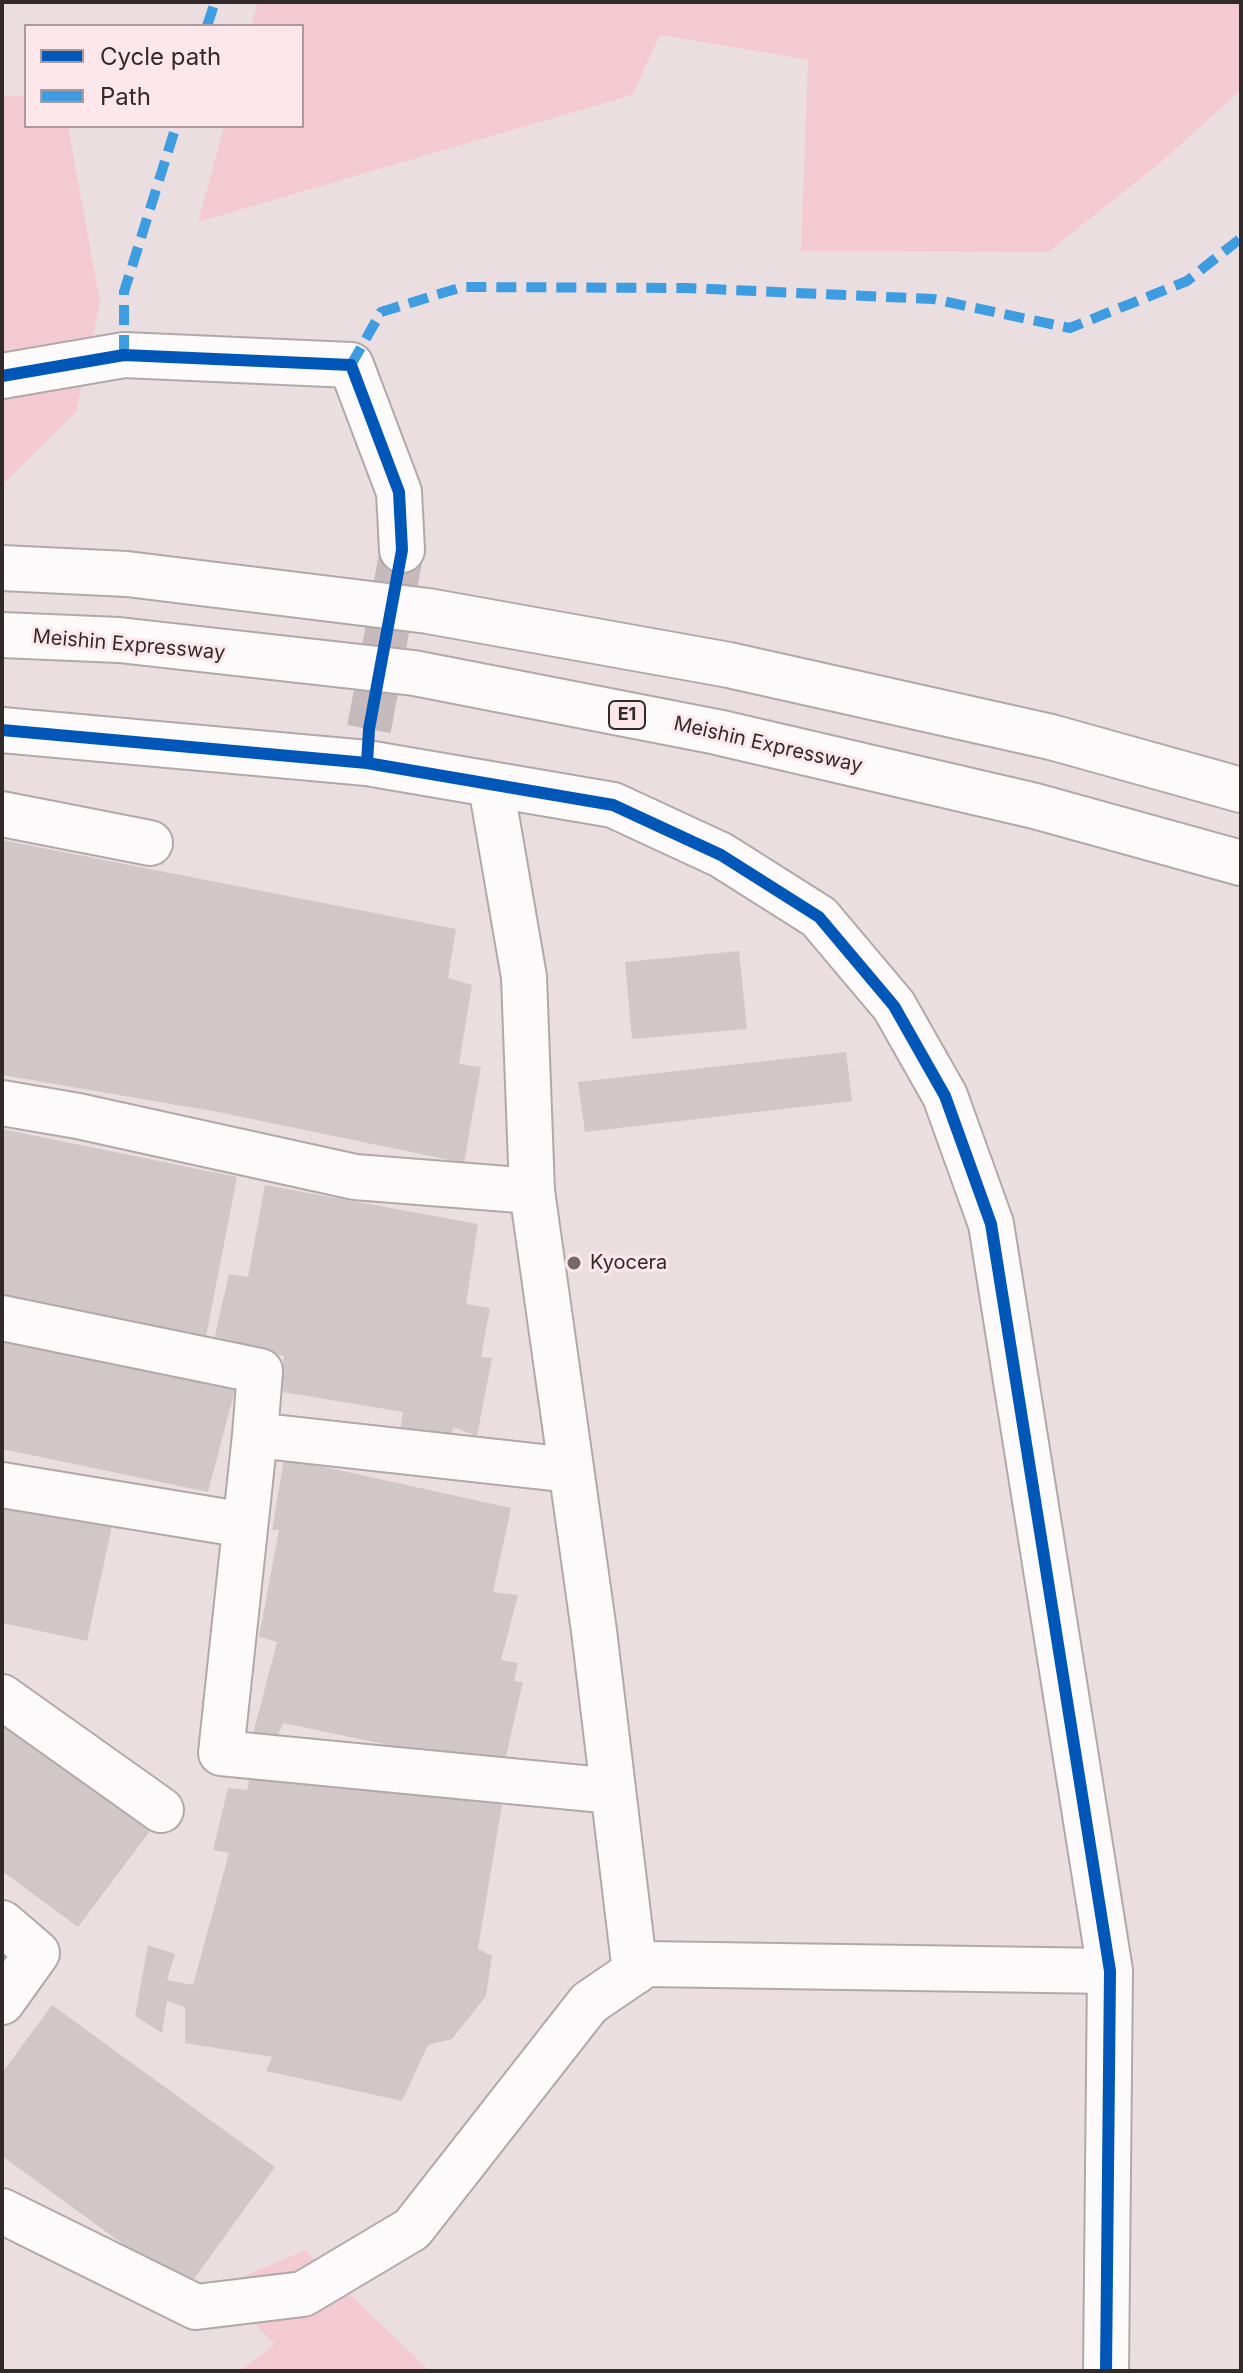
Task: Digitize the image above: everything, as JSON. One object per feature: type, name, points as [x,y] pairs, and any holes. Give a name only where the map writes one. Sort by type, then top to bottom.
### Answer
[{"type":"main road","points":[[2,376],[124,355],[351,365],[399,492],[402,550]]},
{"type":"main road","points":[[2,568],[127,574],[428,611],[684,657],[1051,737],[1241,790]]},
{"type":"main road","name":"Meishin Expressway","points":[[2,635],[119,640],[414,673],[732,736],[1035,806],[1241,863]]},
{"type":"main road","points":[[2,730],[368,746],[491,786],[613,805],[721,855],[819,917],[894,1006],[945,1096],[991,1224],[1110,1971],[1106,2371]]},
{"type":"main road","points":[[491,786],[524,977],[532,1191],[635,1972]]},
{"type":"main road","points":[[2,814],[150,843]]},
{"type":"main road","points":[[2,1103],[93,1119],[355,1177],[532,1191]]},
{"type":"main road","points":[[2,1318],[260,1371],[221,1753],[613,1791]]},
{"type":"main road","points":[[255,1435],[570,1470]]},
{"type":"main road","points":[[2,1485],[245,1525]]},
{"type":"main road","points":[[2,1697],[161,1810]]},
{"type":"main road","points":[[2,1923],[37,1953],[2,2002]]},
{"type":"main road","points":[[2,2211],[196,2307],[303,2294],[412,2229],[589,2003],[646,1964],[1110,1971]]},
{"type":"shaded area","points":[[258,2],[1241,2],[1241,90],[1160,163],[1048,252],[801,251],[808,60],[660,35],[632,95],[198,222],[223,128],[304,128],[304,24],[252,24]]},
{"type":"shaded area","points":[[2,96],[24,96],[24,128],[68,128],[100,302],[76,412],[2,485]]},
{"type":"shaded area","points":[[305,2250],[429,2371],[240,2371],[275,2344],[218,2288]]},
{"type":"building","points":[[2,840],[456,929],[448,978],[472,985],[459,1064],[481,1067],[464,1163],[218,1112],[2,1075]]},
{"type":"building","points":[[739,951],[747,1029],[632,1039],[625,962]]},
{"type":"building","points":[[846,1052],[852,1101],[585,1132],[578,1082]]},
{"type":"building","points":[[2,1129],[237,1177],[204,1347],[2,1301]]},
{"type":"building","points":[[265,1185],[478,1224],[466,1304],[490,1308],[481,1357],[492,1358],[477,1436],[453,1427],[450,1444],[400,1432],[403,1412],[276,1391],[284,1356],[213,1344],[229,1274],[248,1277]]},
{"type":"building","points":[[2,1336],[237,1382],[208,1492],[2,1449]]},
{"type":"building","points":[[284,1458],[511,1508],[493,1592],[518,1595],[501,1660],[518,1663],[514,1681],[523,1682],[503,1769],[283,1723],[277,1737],[253,1734],[277,1642],[259,1637],[279,1530],[272,1530]]},
{"type":"building","points":[[2,1502],[112,1526],[87,1641],[2,1623]]},
{"type":"building","points":[[2,1715],[153,1827],[78,1927],[2,1871]]},
{"type":"building","points":[[256,1748],[502,1805],[478,1949],[492,1956],[486,1996],[452,2039],[428,2045],[402,2101],[266,2071],[272,2057],[185,2043],[185,2007],[167,2001],[162,2033],[135,2016],[148,1945],[175,1954],[167,1980],[193,1985],[229,1853],[213,1850],[228,1788],[247,1790]]},
{"type":"building","points":[[52,2005],[275,2167],[186,2290],[2,2156],[2,2073]]},
{"type":"tunnel","points":[[369,729],[402,550]]},
{"type":"marked path","points":[[208,24],[215,2]]},
{"type":"marked path","points":[[124,355],[124,292],[175,128]]},
{"type":"marked path","points":[[351,365],[381,312],[462,287],[687,288],[933,299],[1070,328],[1187,281],[1241,238]]},
{"type":"cycle path","points":[[2,376],[124,355],[351,365],[399,492],[402,550],[369,729],[367,763]]},
{"type":"cycle path","points":[[2,730],[367,763],[613,805],[721,855],[819,917],[894,1006],[945,1096],[991,1224],[1110,1971],[1106,2371]]},
{"type":"place","name":"Kyocera","points":[[574,1263]]}]
